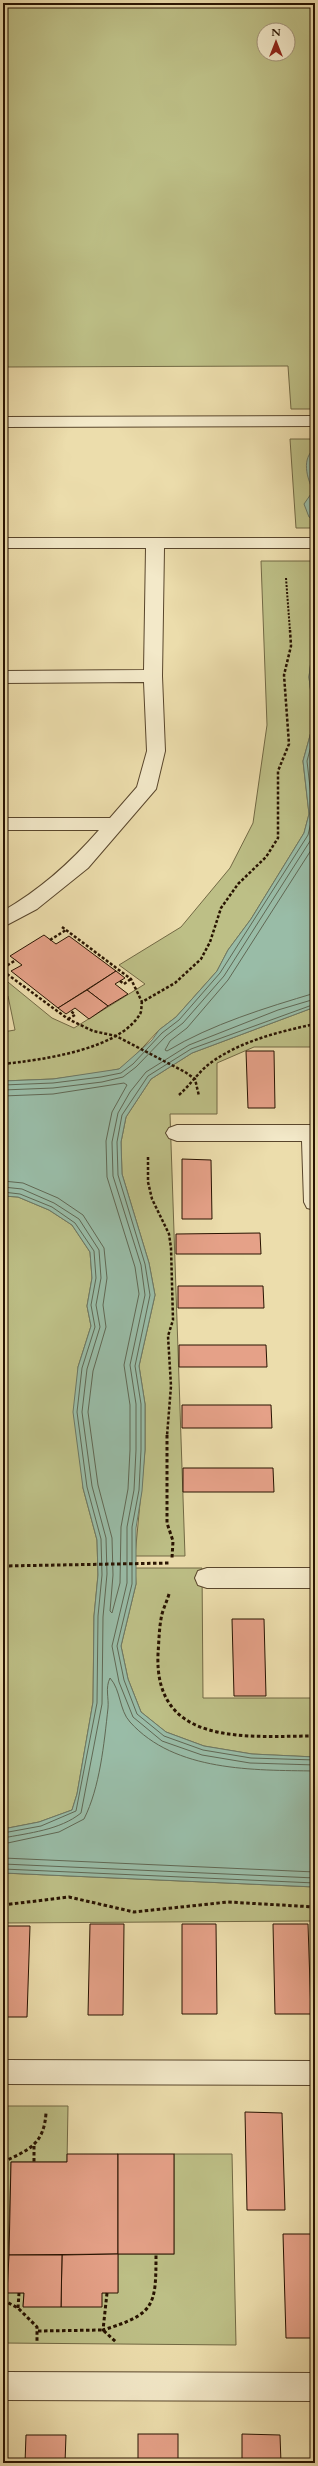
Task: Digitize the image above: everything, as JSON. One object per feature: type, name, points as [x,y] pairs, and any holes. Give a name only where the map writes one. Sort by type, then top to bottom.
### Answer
[{"type":"street","points":[[3,422],[315,421]]},
{"type":"street","points":[[3,543],[315,543]]},
{"type":"street","points":[[3,920],[30,904],[81,863],[146,789],[156,751],[154,676],[155,543]]},
{"type":"street","points":[[3,677],[154,676]]},
{"type":"street","points":[[3,824],[116,824]]},
{"type":"street","points":[[177,1133],[313,1133],[315,1202]]},
{"type":"street","points":[[207,1578],[315,1578]]},
{"type":"street","points":[[3,2072],[315,2073]]},
{"type":"street","points":[[3,2386],[315,2387]]},
{"type":"path","points":[[142,1002],[169,987],[201,959],[210,942],[221,908],[238,884],[266,857],[278,838],[278,771],[289,744],[284,700],[284,675],[291,646],[284,543]]},
{"type":"path","points":[[3,1064],[49,1058],[116,1036],[140,1014],[142,1002],[131,979],[30,904]]},
{"type":"path","points":[[50,940],[66,930]]},
{"type":"path","points":[[16,960],[3,969],[68,1019],[94,1031],[116,1036],[134,1047],[185,1072]]},
{"type":"path","points":[[120,981],[124,984],[131,979]]},
{"type":"path","points":[[68,1019],[75,1015],[71,1012]]},
{"type":"path","points":[[174,1099],[208,1065],[226,1053],[280,1031],[315,1024]]},
{"type":"path","points":[[148,1155],[148,1182],[152,1199],[168,1234],[171,1248],[172,1320],[168,1336],[171,1386],[167,1429],[167,1523],[173,1541],[172,1569]]},
{"type":"path","points":[[3,1566],[86,1563],[155,1563]]},
{"type":"path","points":[[170,1587],[168,1600],[161,1618],[159,1678],[163,1696],[182,1720],[198,1727],[220,1733],[315,1736]]},
{"type":"path","points":[[3,1905],[69,1897],[134,1912],[228,1902],[315,1907]]},
{"type":"path","points":[[3,2162],[34,2146],[46,2130],[46,2072]]},
{"type":"path","points":[[34,2146],[34,2162]]},
{"type":"path","points":[[106,2293],[103,2330],[127,2323],[148,2311],[156,2296],[156,2254]]},
{"type":"path","points":[[18,2308],[19,2293]]},
{"type":"path","points":[[3,2300],[18,2308],[37,2327],[36,2386]]},
{"type":"green space","points":[[3,3],[315,3],[315,409],[291,409],[288,366],[3,367]]},
{"type":"green space","points":[[290,439],[315,439],[315,528],[296,528]]},
{"type":"green space","points":[[261,561],[315,561],[315,628],[309,677],[314,721],[303,761],[309,814],[304,833],[251,919],[228,950],[217,971],[176,1017],[159,1030],[130,1061],[119,1069],[100,1073],[53,1079],[3,1081],[3,1032],[15,1030],[8,996],[3,996],[3,978],[52,1018],[74,1028],[145,984],[119,965],[181,927],[230,868],[253,823],[267,725]]},
{"type":"green space","points":[[315,1007],[315,1047],[254,1047],[217,1063],[217,1114],[170,1114],[185,1556],[135,1556],[145,1450],[145,1404],[139,1366],[155,1295],[149,1263],[122,1174],[121,1142],[126,1117],[151,1079],[192,1053]]},
{"type":"green space","points":[[3,1196],[18,1197],[49,1210],[72,1225],[90,1252],[92,1278],[87,1306],[91,1326],[78,1367],[83,1488],[97,1540],[98,1575],[94,1616],[93,1702],[77,1794],[72,1810],[39,1822],[3,1829]]},
{"type":"green space","points":[[135,1568],[202,1568],[203,1698],[315,1698],[315,1757],[252,1754],[204,1746],[166,1732],[141,1712],[128,1679],[121,1646],[136,1584]]},
{"type":"green space","points":[[3,1873],[315,1887],[315,1921],[3,1923]]},
{"type":"green space","points":[[3,2106],[68,2106],[67,2162],[11,2162],[7,2292],[24,2293],[23,2306],[102,2293],[118,2292],[118,2254],[174,2254],[174,2154],[232,2154],[236,2345],[3,2343]]},
{"type":"water","points":[[315,448],[315,520],[309,517],[304,504],[313,491],[306,468],[308,457]]},
{"type":"water","points":[[315,628],[315,1007],[192,1053],[151,1079],[126,1117],[121,1142],[122,1174],[149,1263],[155,1295],[139,1366],[145,1404],[145,1450],[142,1491],[136,1528],[136,1584],[121,1646],[128,1679],[141,1712],[166,1732],[204,1746],[252,1754],[315,1757],[315,1887],[3,1873],[3,1829],[39,1822],[72,1810],[77,1794],[93,1702],[94,1616],[98,1575],[97,1540],[83,1488],[73,1412],[78,1367],[91,1326],[87,1306],[92,1278],[90,1252],[72,1225],[49,1210],[18,1197],[3,1196],[3,1081],[53,1079],[119,1069],[152,1040],[159,1030],[176,1017],[217,971],[228,950],[251,919],[304,833],[309,814],[303,761],[314,721],[309,677]]},
{"type":"building","points":[[44,935],[56,944],[69,936],[116,971],[58,1008],[11,971],[22,965],[10,956]]},
{"type":"building","points":[[116,971],[125,978],[115,984],[128,994],[108,1006],[87,990]]},
{"type":"building","points":[[87,990],[108,1006],[89,1019],[75,1008],[66,1014],[58,1008]]},
{"type":"building","points":[[246,1051],[274,1051],[275,1108],[248,1108]]},
{"type":"building","points":[[312,1052],[315,1052],[315,1108]]},
{"type":"building","points":[[182,1159],[211,1160],[212,1219],[182,1219]]},
{"type":"building","points":[[260,1233],[261,1254],[176,1254],[176,1234]]},
{"type":"building","points":[[178,1286],[263,1286],[264,1308],[178,1308]]},
{"type":"building","points":[[179,1345],[266,1345],[267,1367],[179,1367]]},
{"type":"building","points":[[182,1405],[271,1405],[272,1428],[182,1428]]},
{"type":"building","points":[[183,1468],[273,1468],[274,1492],[183,1492]]},
{"type":"building","points":[[232,1619],[264,1619],[266,1696],[234,1696]]},
{"type":"building","points":[[90,1924],[124,1924],[123,2015],[88,2015]]},
{"type":"building","points":[[182,1924],[216,1924],[217,2014],[182,2014]]},
{"type":"building","points":[[273,1924],[308,1924],[311,2014],[275,2014]]},
{"type":"building","points":[[3,1926],[30,1926],[27,2017],[3,2017]]},
{"type":"building","points":[[245,2112],[282,2113],[285,2210],[247,2210]]},
{"type":"building","points":[[67,2154],[118,2154],[118,2254],[9,2255],[11,2162],[67,2162]]},
{"type":"building","points":[[118,2154],[174,2154],[174,2254],[118,2254]]},
{"type":"building","points":[[283,2234],[315,2234],[315,2338],[286,2338]]},
{"type":"building","points":[[118,2254],[118,2293],[102,2293],[102,2307],[61,2307],[62,2255]]},
{"type":"building","points":[[9,2255],[62,2255],[61,2307],[23,2307],[24,2293],[7,2293]]},
{"type":"building","points":[[138,2434],[178,2434],[178,2463],[138,2463]]},
{"type":"building","points":[[242,2434],[280,2435],[281,2463],[242,2463]]},
{"type":"building","points":[[26,2435],[66,2435],[65,2463],[25,2463]]}]
